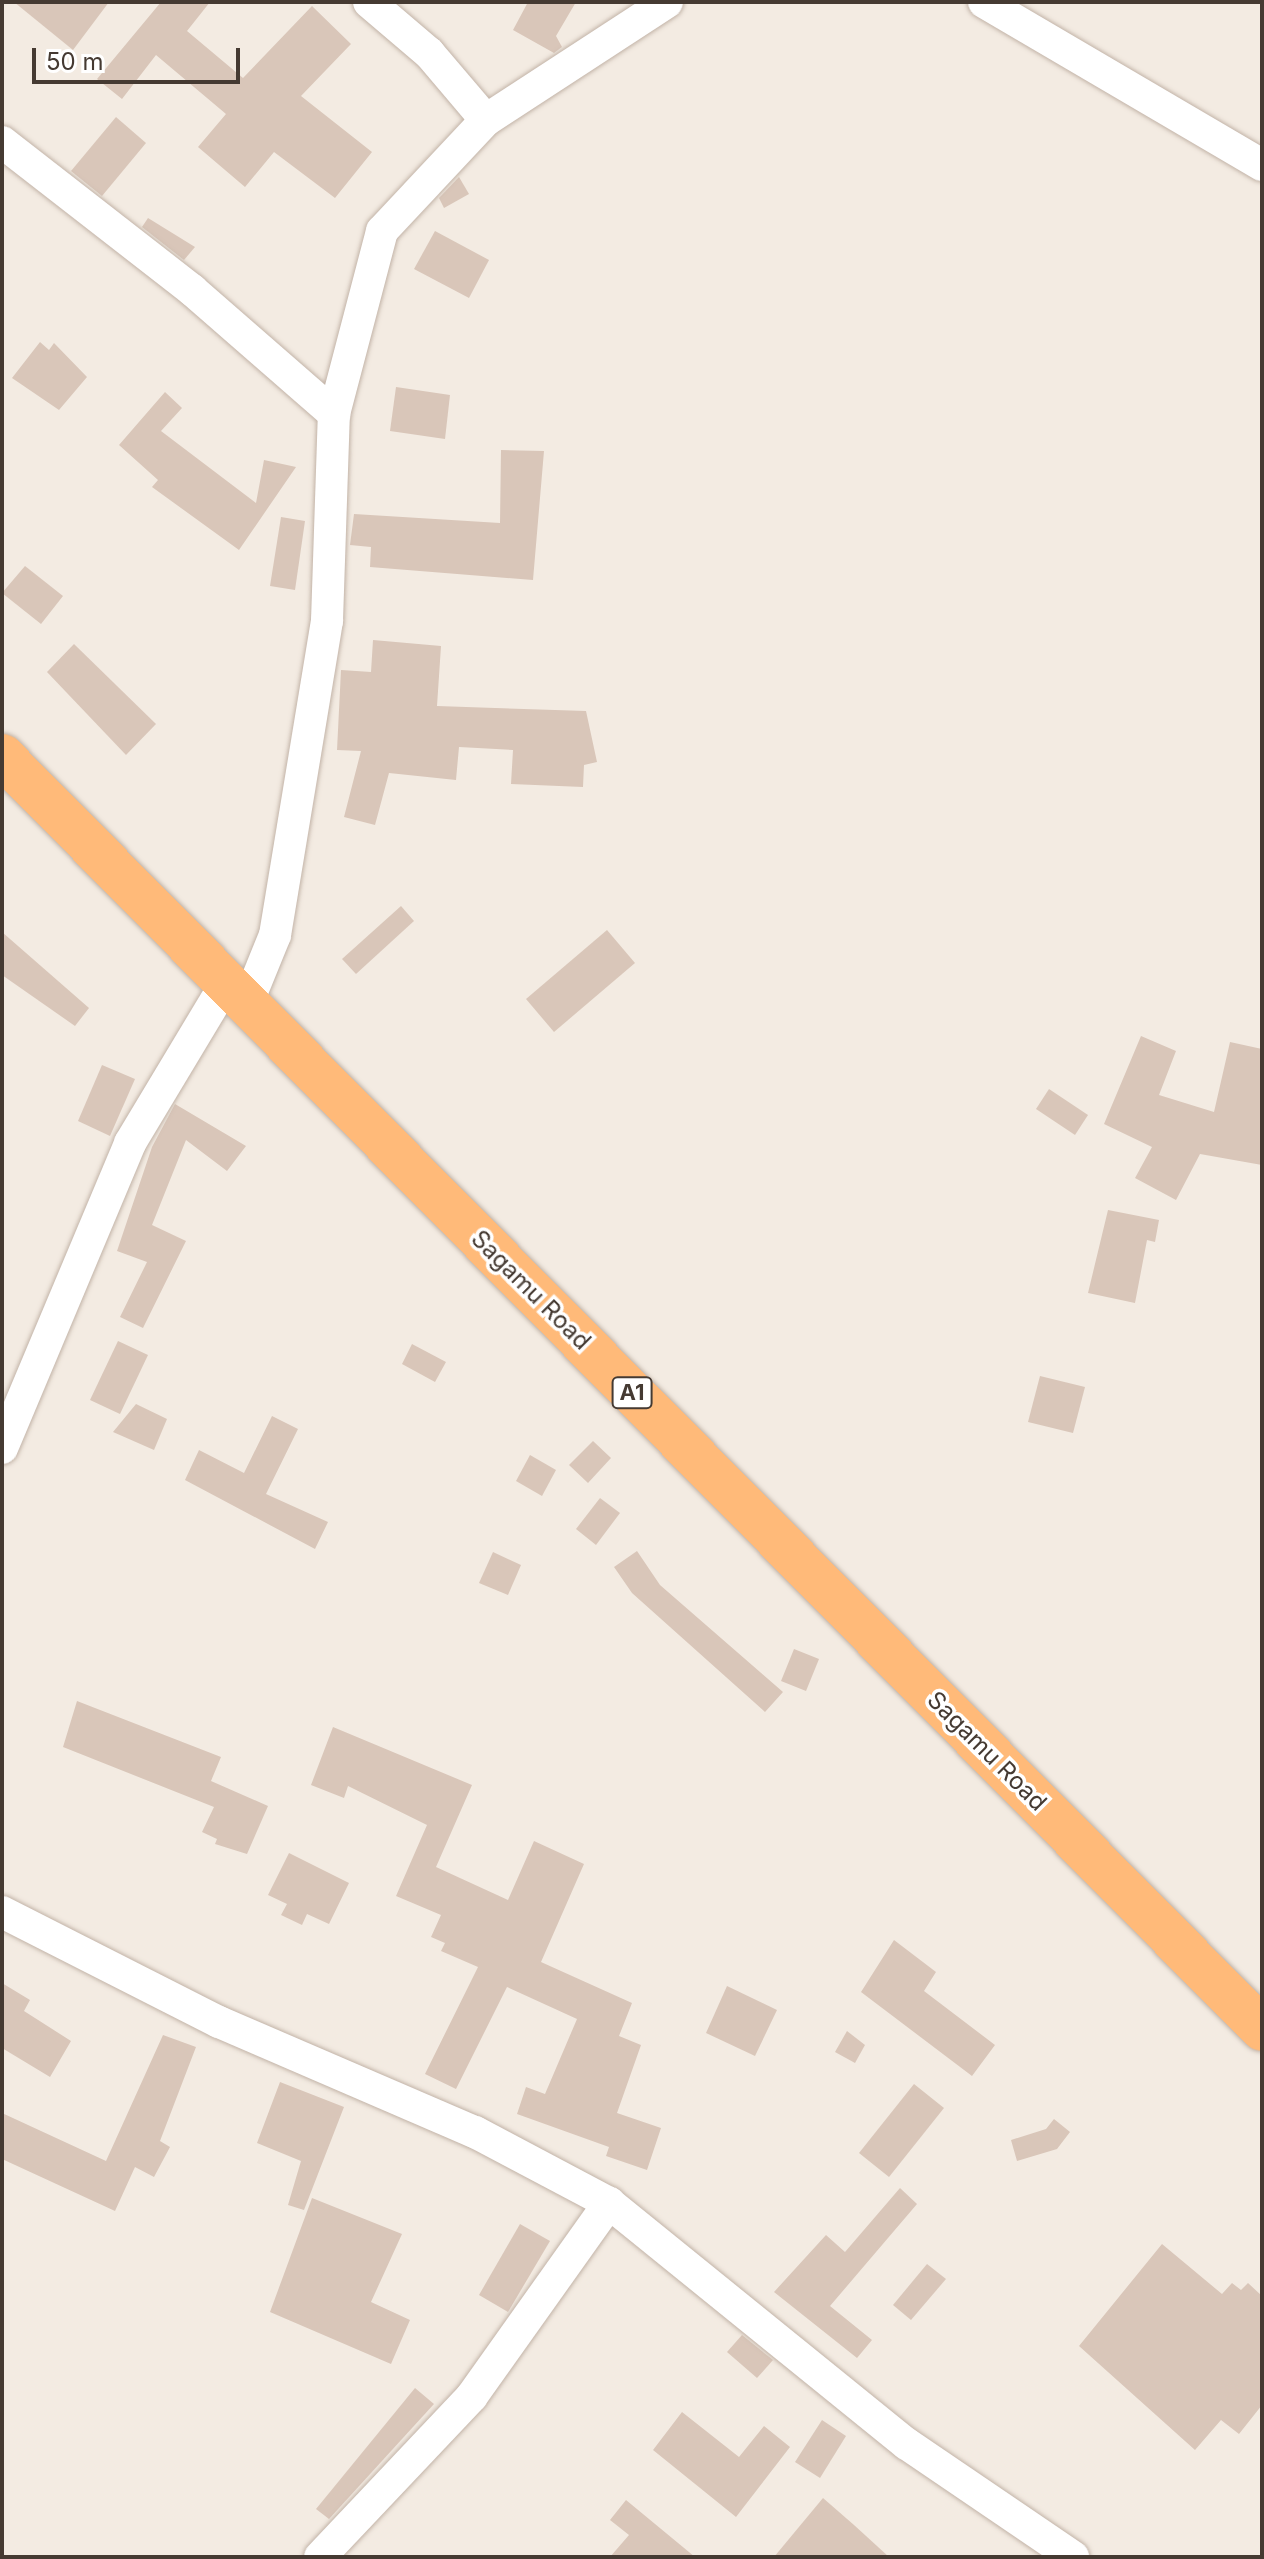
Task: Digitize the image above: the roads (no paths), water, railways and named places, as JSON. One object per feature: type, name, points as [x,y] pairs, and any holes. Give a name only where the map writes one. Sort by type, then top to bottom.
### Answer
[{"type":"highway","name":"Sagamu Road","points":[[2,756],[1262,2029]]},
{"type":"street","points":[[369,2],[429,53],[486,120]]},
{"type":"street","points":[[2,1448],[130,1143],[275,935],[327,621],[334,414],[382,231],[486,120],[667,2]]},
{"type":"street","points":[[984,2],[1262,165]]},
{"type":"street","points":[[2,142],[192,290],[334,414]]},
{"type":"street","points":[[2,1912],[219,2022],[475,2132],[609,2203],[907,2444],[1073,2557]]},
{"type":"street","points":[[320,2557],[472,2396],[609,2203]]}]
